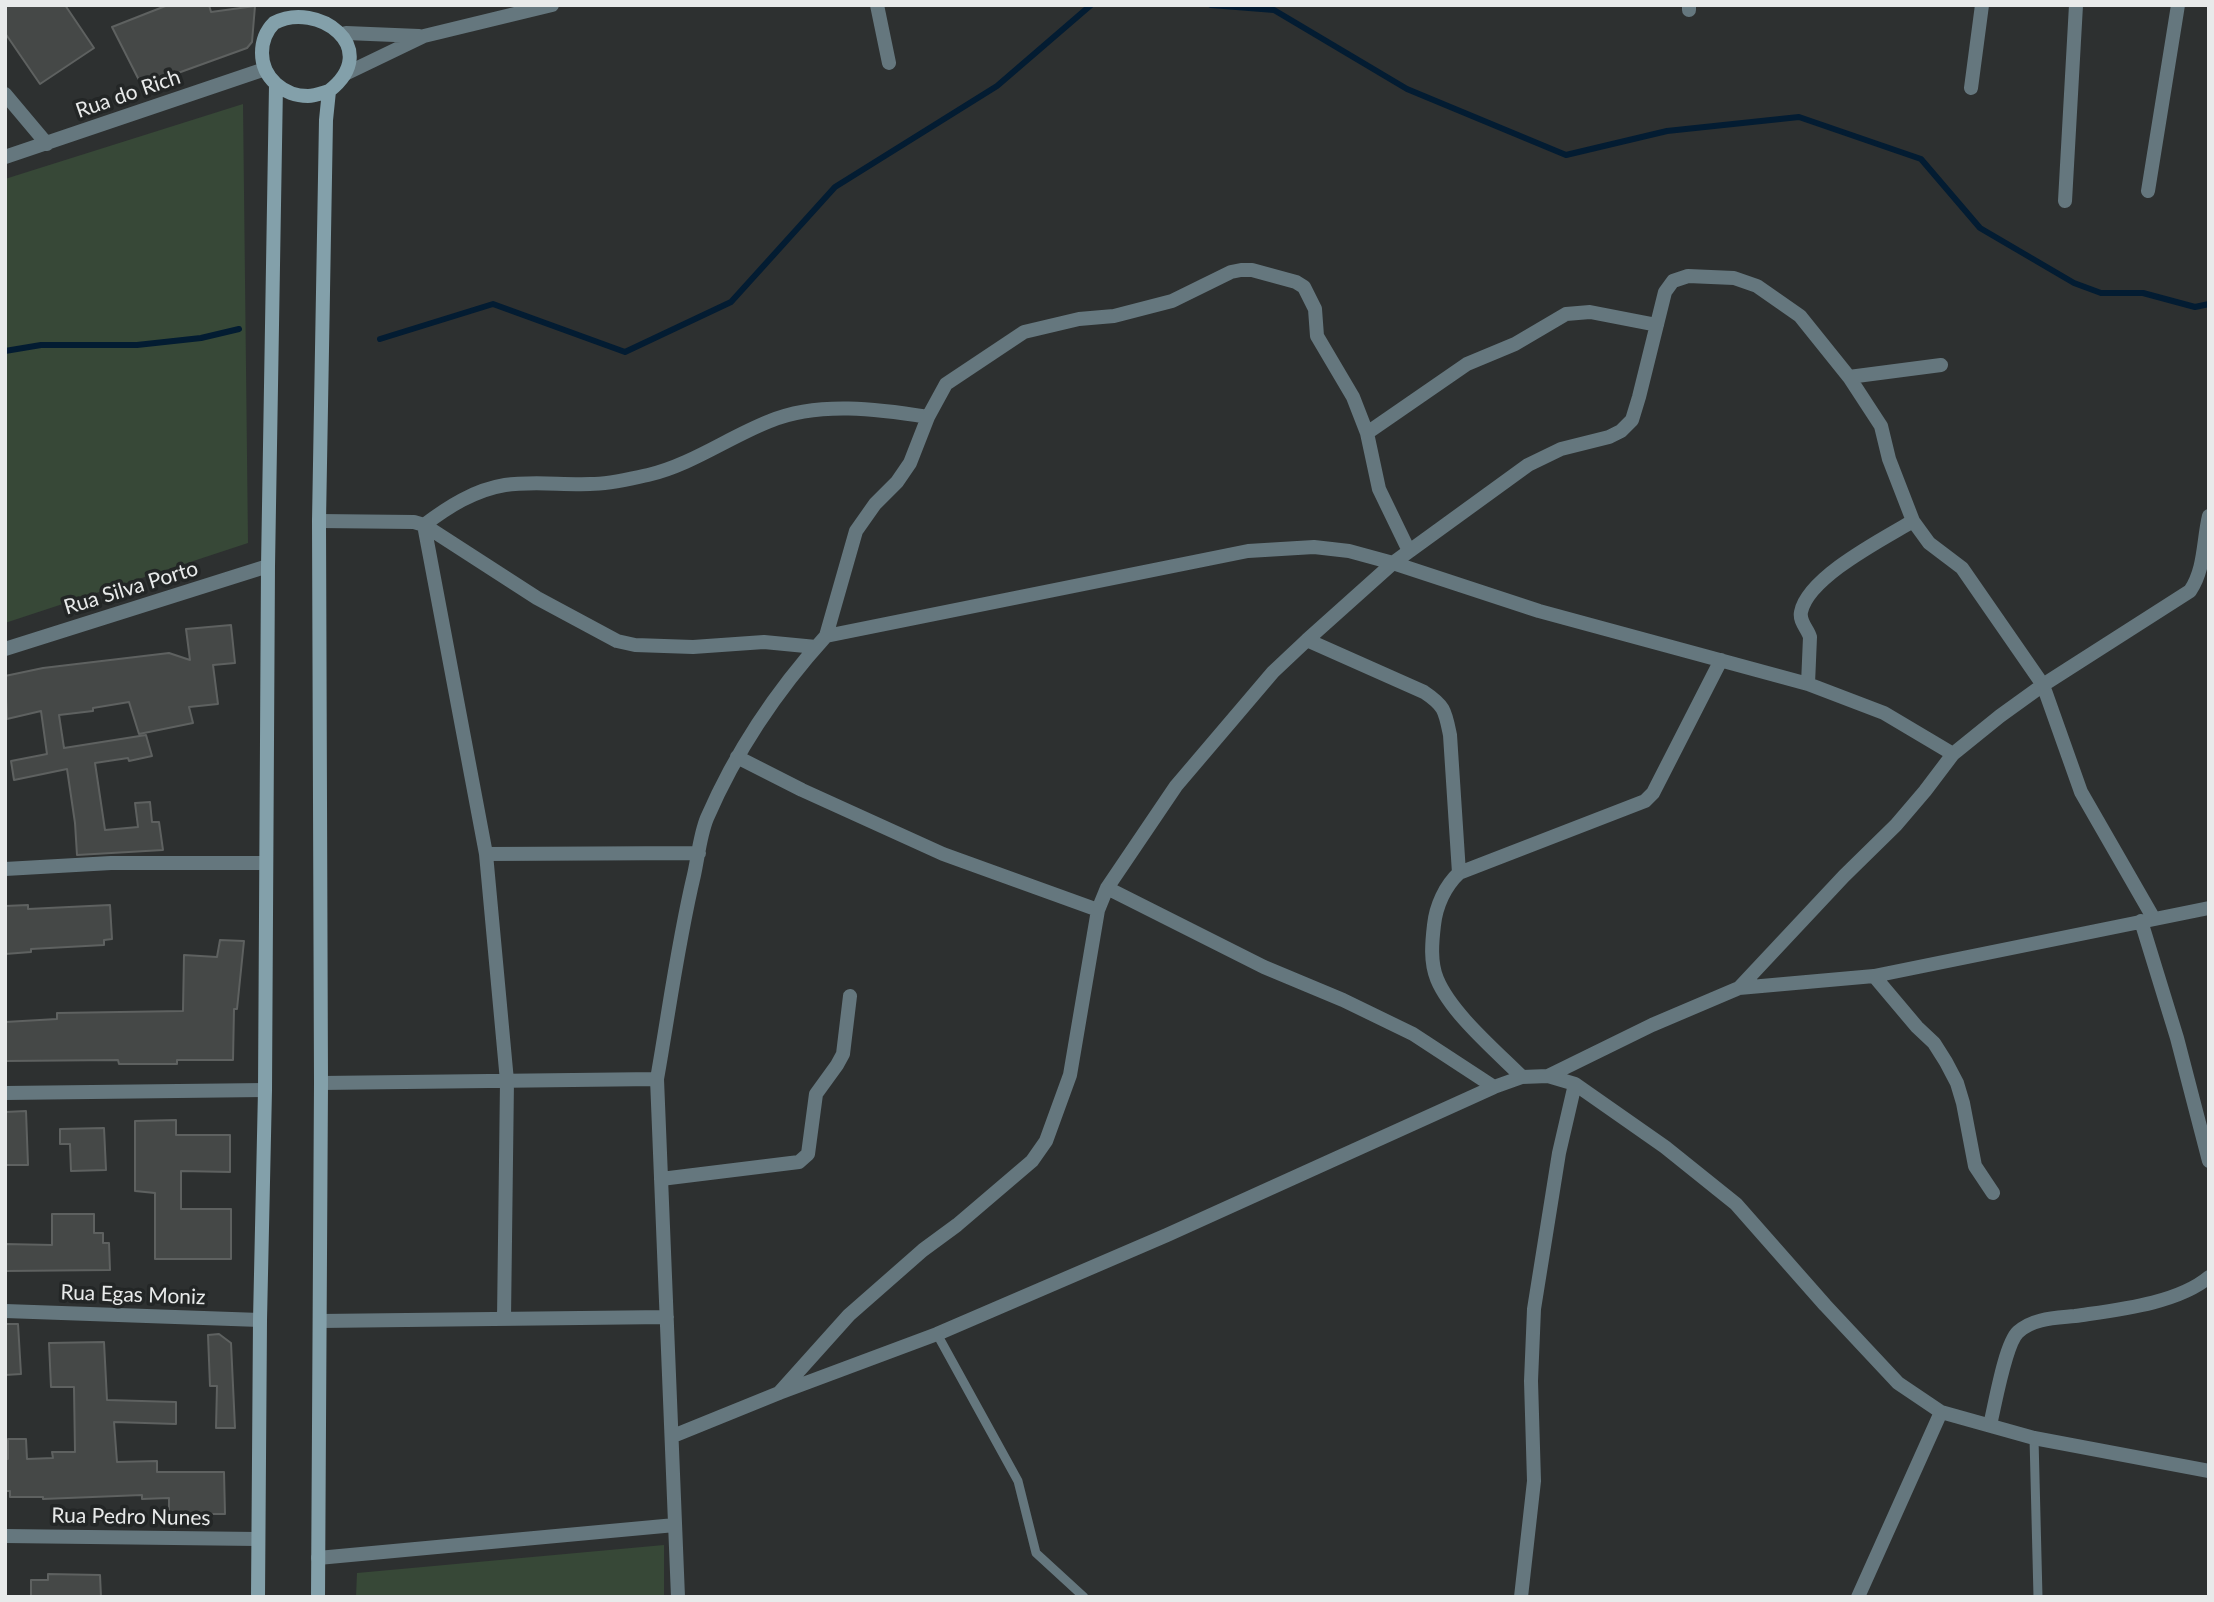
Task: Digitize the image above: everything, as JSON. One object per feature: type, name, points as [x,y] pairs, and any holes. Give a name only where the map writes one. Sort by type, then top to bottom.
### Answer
[{"type":"main road","points":[[317,10],[334,18],[346,33],[350,61],[345,74],[329,91],[311,96],[292,94],[276,85],[265,69],[262,55],[264,41],[279,11],[317,10]]},
{"type":"main road","points":[[258,1597],[268,566],[276,85]]},
{"type":"main road","points":[[318,1597],[321,1083],[319,521],[326,120],[329,91]]},
{"type":"street","points":[[345,74],[424,36],[552,5]]},
{"type":"street","points":[[877,5],[890,63]]},
{"type":"street","points":[[1971,88],[1982,5]]},
{"type":"street","points":[[2065,201],[2076,5]]},
{"type":"street","points":[[2148,191],[2178,5]]},
{"type":"street","points":[[346,33],[424,36]]},
{"type":"street","name":"Rua do Rich","points":[[5,157],[265,69]]},
{"type":"street","points":[[5,94],[47,144]]},
{"type":"street","points":[[678,1597],[657,1079],[689,895],[706,821],[737,757],[789,677],[821,641],[856,531],[910,463],[928,417],[946,384],[1024,332],[1079,319],[1114,316],[1172,301],[1231,272],[1252,270],[1296,282],[1304,287],[1315,310],[1317,336],[1353,397],[1367,433],[1379,489],[1409,551]]},
{"type":"street","points":[[779,1393],[849,1315],[1032,1161],[1046,1141],[1070,1076],[1098,910],[1107,888],[1176,786],[1273,672],[1393,562],[1528,465],[1561,449],[1621,431],[1632,420],[1665,292],[1673,281],[1688,275],[1734,278],[1757,286],[1800,316],[1849,377],[1881,426],[1889,459],[1913,521],[1929,543],[1962,568],[2043,685],[2081,792],[2148,920],[2209,1161]]},
{"type":"street","points":[[1367,433],[1467,364],[1515,344],[1566,314],[1590,312],[1657,325]]},
{"type":"street","points":[[1849,377],[1941,365]]},
{"type":"street","points":[[424,525],[449,506],[477,493],[505,485],[594,484],[652,474],[774,419],[828,409],[854,408],[928,417]]},
{"type":"street","points":[[1739,988],[1895,825],[1953,754],[2043,685],[2190,591],[2197,581],[2201,566],[2209,516]]},
{"type":"street","points":[[319,521],[414,522],[424,525],[537,598],[617,641],[635,645],[693,647],[821,641],[1248,551],[1314,547],[1349,551],[1393,562],[1539,611],[1808,684],[1884,713],[1953,754]]},
{"type":"street","points":[[1808,684],[1810,637],[1801,620],[1801,612],[1807,601],[1820,582],[1855,555],[1913,521]]},
{"type":"street","points":[[424,525],[486,854],[507,1081],[504,1319]]},
{"type":"street","name":"Rua Silva Porto","points":[[5,649],[268,566]]},
{"type":"street","points":[[1307,640],[1424,691],[1440,702],[1450,735],[1459,873]]},
{"type":"street","points":[[1521,1077],[1452,1004],[1436,978],[1432,950],[1436,911],[1450,881],[1459,873],[1645,801],[1653,793],[1721,660]]},
{"type":"street","points":[[737,757],[802,790],[943,854],[1098,910]]},
{"type":"street","points":[[486,854],[699,853]]},
{"type":"street","points":[[5,869],[111,863],[265,863]]},
{"type":"street","points":[[1107,888],[1264,967],[1343,1000],[1413,1034],[1494,1087]]},
{"type":"street","points":[[1548,1076],[1652,1025],[1739,988],[1874,976],[2209,908]]},
{"type":"street","points":[[1874,976],[1934,1044],[1946,1062],[1963,1102],[1975,1166],[1993,1193]]},
{"type":"street","points":[[661,1179],[799,1162],[804,1158],[808,1154],[816,1094],[843,1054],[850,996]]},
{"type":"street","points":[[673,1436],[937,1334],[1494,1087],[1521,1077],[1548,1076],[1575,1084],[1665,1147],[1736,1204],[1825,1306],[1898,1383],[1941,1412],[2034,1438],[2209,1471]]},
{"type":"street","points":[[321,1083],[657,1079]]},
{"type":"street","points":[[1521,1597],[1534,1481],[1531,1381],[1534,1309],[1559,1153],[1575,1084]]},
{"type":"street","points":[[5,1093],[265,1090]]},
{"type":"street","points":[[1990,1425],[2009,1349],[2018,1332],[2038,1321],[2121,1309],[2171,1296],[2200,1285],[2209,1277]]},
{"type":"street","name":"Rua Egas Moniz","points":[[5,1311],[260,1320]]},
{"type":"street","points":[[320,1321],[667,1317]]},
{"type":"street","points":[[1858,1597],[1941,1412]]},
{"type":"street","points":[[318,1558],[676,1525]]},
{"type":"street","name":"Rua Pedro Nunes","points":[[5,1536],[257,1539]]},
{"type":"lane","points":[[937,1334],[1018,1481],[1035,1553],[1084,1597]]},
{"type":"lane","points":[[2034,1438],[2038,1597]]},
{"type":"green space","points":[[243,104],[248,543],[5,623],[5,179]]},
{"type":"green space","points":[[664,1545],[664,1597],[356,1597],[357,1573]]},
{"type":"building","points":[[5,5],[65,5],[94,48],[40,84],[5,33]]},
{"type":"building","points":[[168,5],[209,5],[211,12],[255,6],[252,42],[247,48],[142,86],[112,27]]},
{"type":"building","points":[[231,625],[235,663],[213,665],[218,704],[189,707],[193,723],[139,734],[129,702],[93,708],[93,711],[59,715],[64,748],[146,735],[152,756],[129,761],[128,758],[95,763],[105,830],[138,827],[135,803],[150,802],[152,822],[159,822],[163,850],[77,855],[67,769],[14,780],[11,761],[47,754],[41,711],[7,719],[5,676],[43,668],[169,653],[190,660],[186,629]]},
{"type":"building","points":[[28,905],[28,909],[110,905],[112,939],[104,940],[104,945],[31,949],[31,952],[5,954],[5,906]]},
{"type":"building","points":[[220,940],[244,941],[237,1009],[234,1009],[233,1060],[177,1060],[177,1064],[119,1064],[118,1060],[5,1061],[5,1022],[57,1019],[57,1013],[183,1011],[184,955],[217,957]]},
{"type":"building","points":[[26,1111],[28,1165],[5,1165],[5,1112]]},
{"type":"building","points":[[176,1120],[176,1135],[230,1135],[230,1172],[181,1171],[181,1209],[231,1209],[231,1259],[155,1259],[155,1193],[135,1191],[135,1121]]},
{"type":"building","points":[[104,1128],[106,1170],[71,1171],[70,1144],[60,1144],[60,1129]]},
{"type":"building","points":[[52,1214],[94,1214],[94,1233],[103,1233],[103,1243],[109,1243],[110,1270],[5,1271],[5,1244],[52,1245]]},
{"type":"building","points":[[5,1324],[18,1324],[21,1374],[5,1375]]},
{"type":"building","points":[[219,1334],[231,1343],[235,1428],[216,1428],[217,1386],[210,1386],[208,1335]]},
{"type":"building","points":[[104,1342],[107,1400],[176,1402],[176,1424],[114,1422],[117,1462],[157,1461],[157,1472],[224,1472],[225,1514],[169,1514],[169,1498],[142,1499],[142,1495],[43,1499],[10,1497],[10,1491],[5,1491],[8,1439],[26,1439],[27,1459],[53,1458],[52,1452],[75,1452],[74,1387],[51,1387],[49,1343]]},
{"type":"building","points":[[48,1574],[100,1575],[101,1597],[31,1597],[31,1580],[48,1580]]},
{"type":"waterway","points":[[380,339],[493,304],[625,352],[731,302],[835,187],[997,86],[1091,5]]},
{"type":"waterway","points":[[1211,5],[1274,10],[1407,89],[1566,155],[1667,131],[1799,117],[1921,159],[1980,228],[2074,283],[2101,293],[2143,293],[2195,307],[2209,304]]},
{"type":"waterway","points":[[5,351],[41,345],[137,345],[201,338],[239,329]]}]
